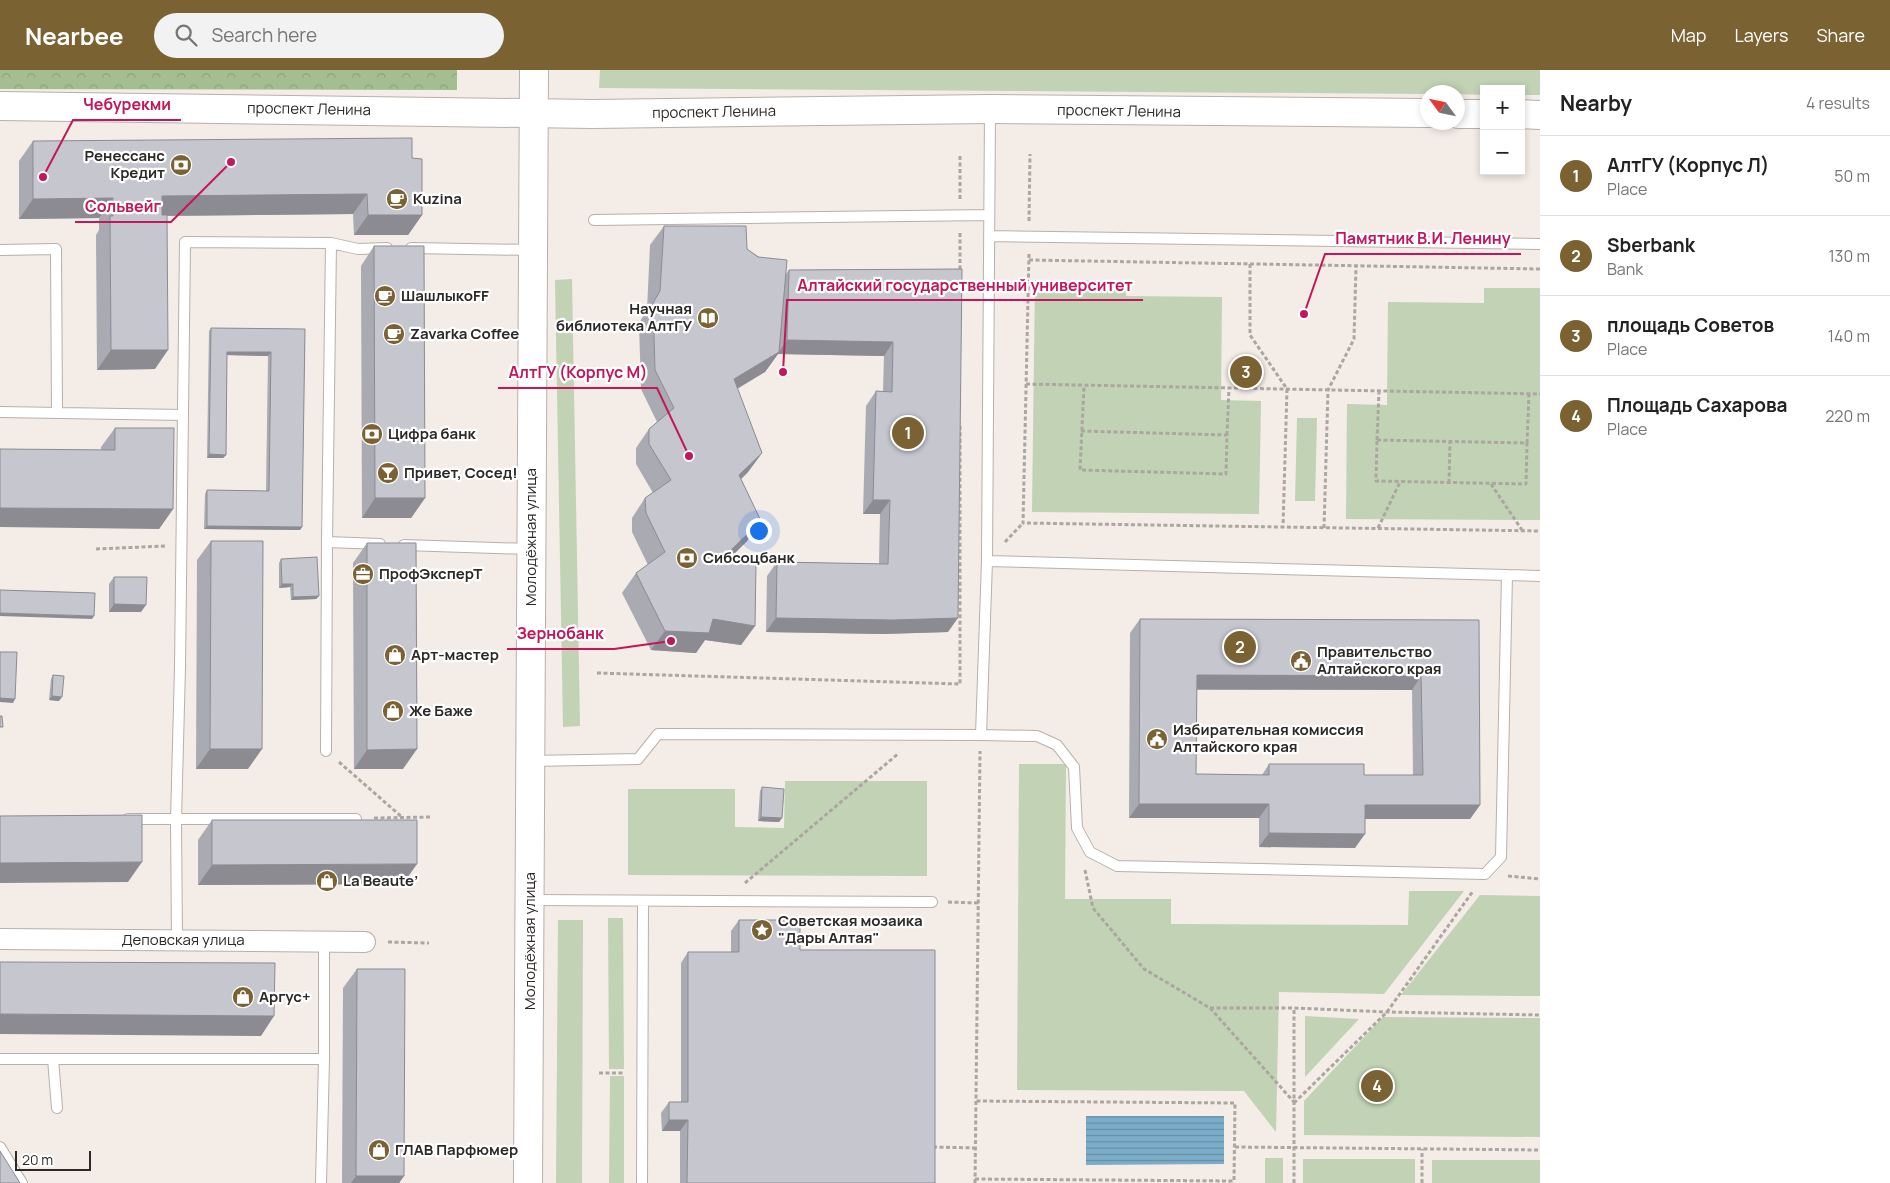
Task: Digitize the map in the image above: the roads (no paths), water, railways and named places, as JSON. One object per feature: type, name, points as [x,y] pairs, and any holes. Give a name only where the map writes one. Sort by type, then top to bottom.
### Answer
[{"type":"main road","name":"Молодёжная улица","points":[[528,1183],[534,70]]},
{"type":"main road","name":"проспект Ленина","points":[[0,106],[592,114],[990,109],[1420,114]]},
{"type":"main road","points":[[1465,114],[1480,114]]},
{"type":"main road","points":[[1525,114],[1540,114]]},
{"type":"street","name":"Деповская улица","points":[[0,939],[366,942]]},
{"type":"lane","points":[[981,735],[987,561],[990,109]]},
{"type":"lane","points":[[594,220],[989,215]]},
{"type":"lane","points":[[989,236],[1540,244]]},
{"type":"lane","points":[[177,940],[176,820],[182,545],[185,242],[331,244],[358,249],[533,250]]},
{"type":"lane","points":[[326,751],[331,244]]},
{"type":"lane","points":[[0,250],[56,250],[57,412]]},
{"type":"lane","points":[[0,412],[183,415]]},
{"type":"lane","points":[[327,542],[531,549]]},
{"type":"lane","points":[[987,561],[1540,576]]},
{"type":"lane","points":[[530,761],[638,759],[658,734],[1037,736],[1057,745],[1074,767],[1077,828],[1090,852],[1117,866],[1486,874],[1501,857],[1507,575]]},
{"type":"lane","points":[[118,819],[356,819]]},
{"type":"lane","points":[[530,900],[932,902]]},
{"type":"lane","points":[[642,1183],[643,901]]},
{"type":"lane","points":[[321,1183],[324,942]]},
{"type":"lane","points":[[0,1059],[324,1059]]},
{"type":"lane","points":[[53,1059],[57,1108]]},
{"type":"lane","points":[[0,1147],[22,1183]]},
{"type":"water","points":[[1086,1116],[1224,1116],[1224,1164],[1086,1165]]},
{"type":"place","name":"Сольвейг","points":[[231,162]]},
{"type":"place","name":"Ренессанс Кредит","points":[[181,165]]},
{"type":"place","name":"Чебурекми","points":[[43,177]]},
{"type":"place","name":"Kuzina","points":[[397,199]]},
{"type":"place","name":"ШашлыкоFF","points":[[385,296]]},
{"type":"place","name":"Памятник В.И. Ленину","points":[[1304,314]]},
{"type":"place","name":"Научная библиотека АлтГУ","points":[[708,318]]},
{"type":"place","name":"Zavarka Coffee","points":[[394,334]]},
{"type":"place","name":"Алтайский государственный университет","points":[[783,372]]},
{"type":"place","name":"площадь Советов","points":[[1246,372]]},
{"type":"place","name":"АлтГУ (Корпус Л)","points":[[908,433]]},
{"type":"place","name":"Цифра банк","points":[[372,434]]},
{"type":"place","name":"АлтГУ (Корпус М)","points":[[689,456]]},
{"type":"place","name":"Привет, Сосед!","points":[[388,473]]},
{"type":"place","name":"Сибсоцбанк","points":[[687,558]]},
{"type":"place","name":"ПрофЭксперТ","points":[[363,574]]},
{"type":"place","name":"Зернобанк","points":[[671,641]]},
{"type":"place","name":"Sberbank","points":[[1240,647]]},
{"type":"place","name":"Арт-мастер","points":[[395,655]]},
{"type":"place","name":"Правительство Алтайского края","points":[[1301,661]]},
{"type":"place","name":"Же Баже","points":[[393,711]]},
{"type":"place","name":"Избирательная комиссия Алтайского края","points":[[1157,739]]},
{"type":"place","name":"La Beaute’","points":[[327,881]]},
{"type":"place","name":"Советская мозаика \"Дары Алтая\"","points":[[762,930]]},
{"type":"place","name":"Аргус+","points":[[243,997]]},
{"type":"place","name":"Площадь Сахарова","points":[[1377,1086]]},
{"type":"place","name":"ГЛАВ Парфюмер","points":[[379,1150]]}]
